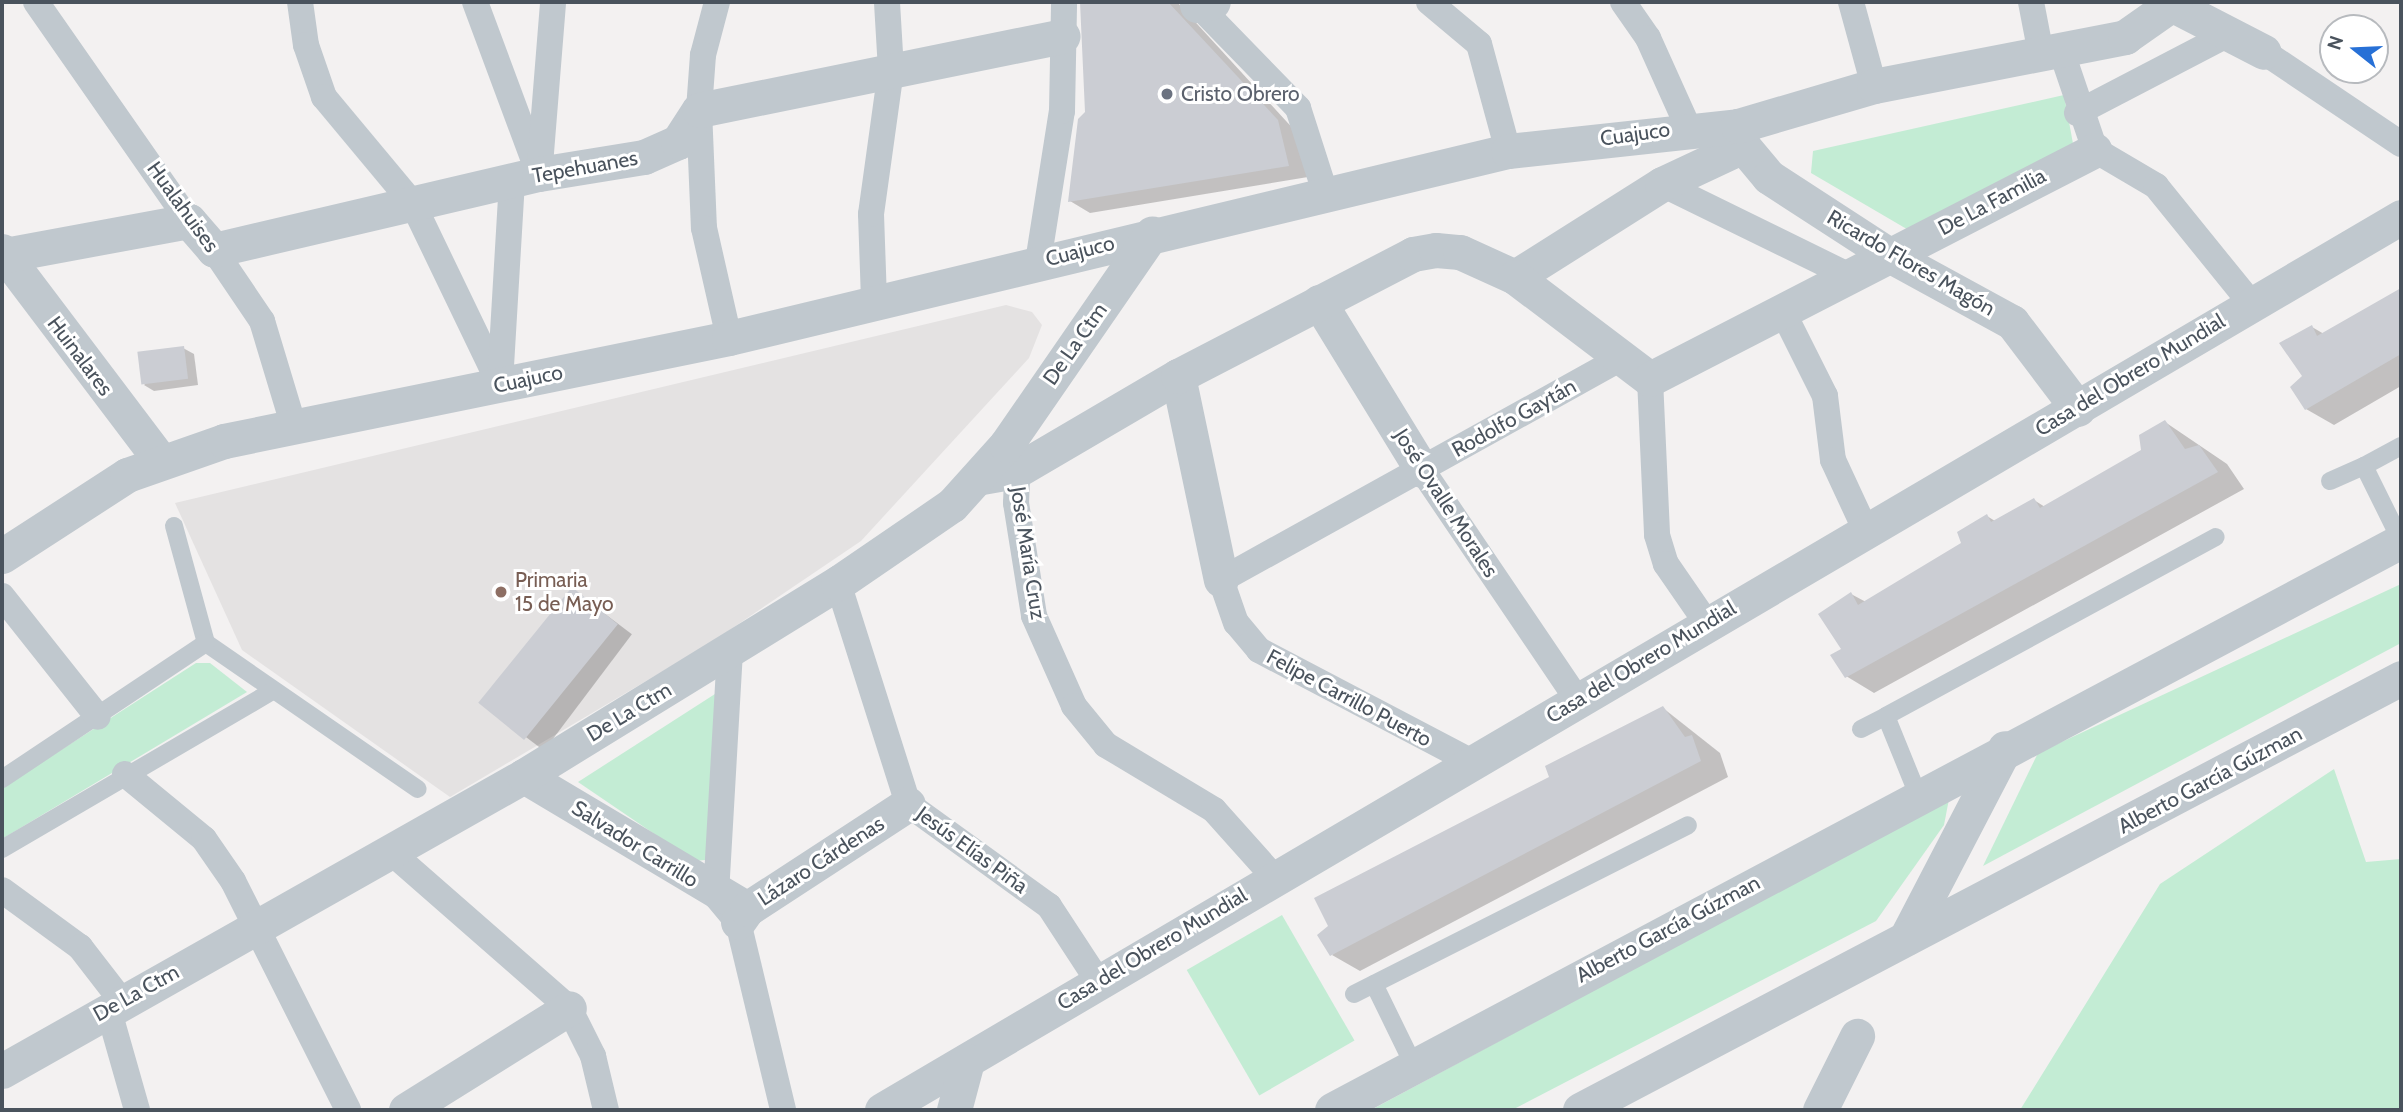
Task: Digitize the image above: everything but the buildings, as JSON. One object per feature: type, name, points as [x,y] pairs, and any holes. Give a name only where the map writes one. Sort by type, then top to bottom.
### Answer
[{"type":"street","name":"Hualahuises","points":[[36,2],[262,321],[296,430]]},
{"type":"street","points":[[300,2],[306,45],[324,97],[413,204],[499,384]]},
{"type":"street","points":[[475,2],[525,177]]},
{"type":"street","points":[[499,384],[525,177],[552,2]]},
{"type":"street","points":[[717,2],[703,55],[699,110],[704,228],[729,338]]},
{"type":"street","points":[[874,300],[871,214],[891,70],[887,2]]},
{"type":"street","points":[[1038,262],[1062,111],[1064,2]]},
{"type":"street","points":[[1429,2],[1479,44],[1508,151]]},
{"type":"street","points":[[1623,2],[1648,38],[1688,127]]},
{"type":"street","points":[[1851,2],[1874,86]]},
{"type":"street","points":[[2031,2],[2095,150],[2156,186],[2250,302]]},
{"type":"street","points":[[1202,3],[1298,107],[1326,195]]},
{"type":"street","points":[[2174,3],[2264,52],[2401,144]]},
{"type":"street","name":"Cuajuco","points":[[2,556],[160,460],[499,384],[729,338],[1152,233],[1508,151],[1688,127],[1740,136],[1874,86],[2124,37],[2174,3]]},
{"type":"street","points":[[2077,113],[2229,34]]},
{"type":"street","points":[[699,110],[1063,36]]},
{"type":"street","name":"Tepehuanes","points":[[214,250],[525,177],[643,157],[678,142],[699,110]]},
{"type":"street","points":[[1515,276],[1740,136]]},
{"type":"street","name":"Ricardo Flores Magón","points":[[1740,136],[1769,177],[1889,255],[2012,322],[2078,409]]},
{"type":"street","name":"De La Familia","points":[[1889,255],[2095,150]]},
{"type":"street","points":[[1662,184],[1846,274]]},
{"type":"street","name":"Casa del Obrero Mundial","points":[[882,1110],[1274,877],[1474,763],[1706,622],[2078,409],[2250,302],[2401,216]]},
{"type":"street","points":[[4,253],[189,221]]},
{"type":"street","name":"De La Ctm","points":[[2,1071],[115,1004],[257,929],[524,776],[838,583],[999,474],[1022,421],[1152,233]]},
{"type":"street","points":[[999,474],[1178,376],[1413,254],[1436,250],[1460,252],[1515,276],[1650,379],[1657,535],[1666,564],[1706,622]]},
{"type":"street","name":"Huinalares","points":[[4,253],[160,460]]},
{"type":"street","points":[[1650,379],[1846,274],[1889,255]]},
{"type":"street","name":"José Ovalle Morales","points":[[1319,302],[1422,470],[1578,700]]},
{"type":"street","points":[[1781,308],[1825,396],[1833,460],[1865,529]]},
{"type":"street","name":"Rodolfo Gaytán","points":[[1221,580],[1623,357]]},
{"type":"street","name":"Felipe Carrillo Puerto","points":[[1178,376],[1221,580],[1236,623],[1259,650],[1474,763]]},
{"type":"street","name":"José María Cruz","points":[[999,474],[1034,616],[1074,706],[1106,745],[1214,810],[1274,877]]},
{"type":"street","name":"Alberto García Gúzman","points":[[1332,1110],[1918,794],[2401,541]]},
{"type":"street","name":"Jesús Elías Piña","points":[[838,583],[908,804],[1049,906],[1098,981]]},
{"type":"street","points":[[2,596],[98,717]]},
{"type":"street","points":[[730,651],[734,909],[782,1110]]},
{"type":"street","name":"Alberto García Gúzman","points":[[1580,1110],[2401,678]]},
{"type":"street","points":[[1906,938],[2005,748]]},
{"type":"street","points":[[125,774],[204,839],[257,929],[348,1110]]},
{"type":"street","name":"Salvador Carrillo","points":[[524,776],[734,909]]},
{"type":"street","name":"Lázaro Cárdenas","points":[[734,909],[908,804]]},
{"type":"street","points":[[392,853],[569,1008],[593,1056],[606,1110]]},
{"type":"street","points":[[2,890],[80,947],[115,1004],[137,1110]]},
{"type":"street","points":[[405,1110],[569,1008]]},
{"type":"street","points":[[1820,1110],[1857,1036]]},
{"type":"street","points":[[954,1110],[967,1061]]},
{"type":"lane","points":[[2330,481],[2401,446]]},
{"type":"lane","points":[[2364,466],[2401,541]]},
{"type":"lane","points":[[174,526],[206,643],[271,692],[418,789]]},
{"type":"lane","points":[[1861,729],[2216,537]]},
{"type":"lane","points":[[2,779],[206,643]]},
{"type":"lane","points":[[2,849],[125,774],[271,692]]},
{"type":"lane","points":[[1886,716],[1918,794]]},
{"type":"lane","points":[[1354,995],[1688,825]]},
{"type":"lane","points":[[1374,984],[1413,1066]]},
{"type":"shaded area","name":"Primaria 15 de Mayo","points":[[1006,305],[1032,312],[1042,325],[1029,358],[861,541],[712,642],[450,797],[242,650],[175,503]]},
{"type":"green space","points":[[2064,95],[2074,149],[1917,235],[1811,173],[1813,151]]},
{"type":"green space","points":[[2401,584],[2401,643],[1983,866],[2038,753]]},
{"type":"green space","points":[[196,663],[210,663],[247,692],[2,839],[2,788]]},
{"type":"green space","points":[[715,694],[716,859],[694,861],[578,782]]},
{"type":"green space","points":[[2334,769],[2366,862],[2401,859],[2401,1110],[2020,1110],[2160,884]]},
{"type":"green space","points":[[1949,799],[1944,825],[1876,921],[1512,1110],[1371,1110]]},
{"type":"green space","points":[[1282,915],[1354,1041],[1259,1096],[1187,970]]},
{"type":"place","name":"Cristo Obrero","points":[[1167,94]]},
{"type":"place","name":"Primaria 15 de Mayo","points":[[501,592]]}]
